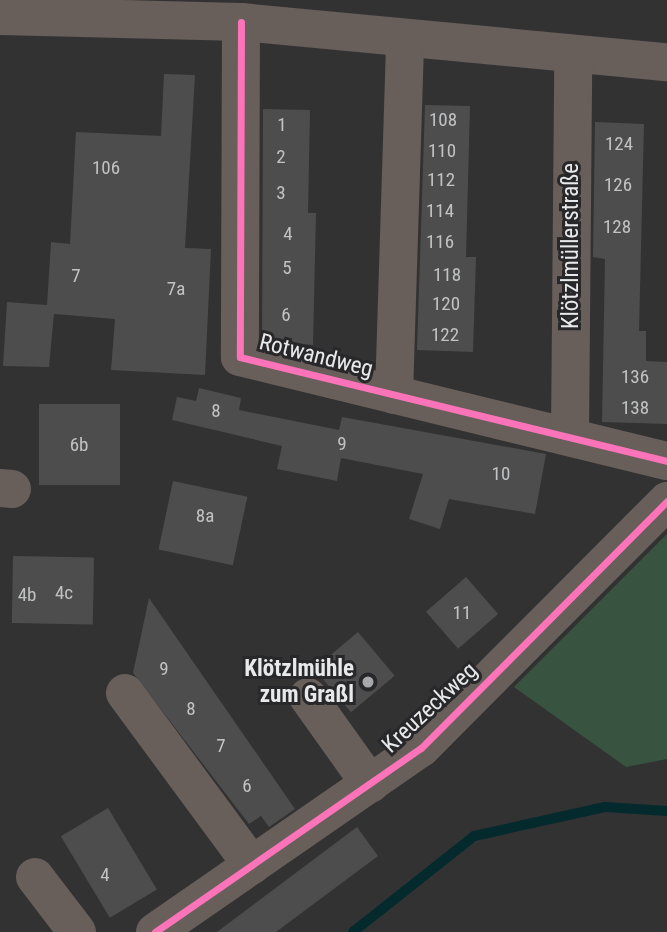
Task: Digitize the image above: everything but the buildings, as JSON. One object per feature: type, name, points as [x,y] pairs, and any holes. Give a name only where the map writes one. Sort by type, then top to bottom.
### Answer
[{"type":"street","points":[[0,16],[115,8],[573,57],[667,62]]},
{"type":"street","name":"Rotwandweg","points":[[241,22],[240,357],[570,434],[667,461]]},
{"type":"street","points":[[394,395],[405,38]]},
{"type":"street","name":"Klötzlmüllerstraße","points":[[570,434],[573,57]]},
{"type":"street","name":"Kreuzeckweg","points":[[155,932],[421,748],[667,501]]},
{"type":"street","points":[[125,693],[252,865]]},
{"type":"street","points":[[308,697],[370,784]]},
{"type":"street","points":[[35,877],[77,932]]},
{"type":"green space","points":[[667,534],[667,759],[626,767],[514,687]]},
{"type":"waterway","points":[[353,932],[474,836],[605,807],[667,811]]},
{"type":"cycle path","points":[[241,22],[240,357],[667,461]]},
{"type":"cycle path","points":[[155,932],[421,748],[667,501]]},
{"type":"place","name":"Klötzlmühle zum Graßl","points":[[368,682]]}]
